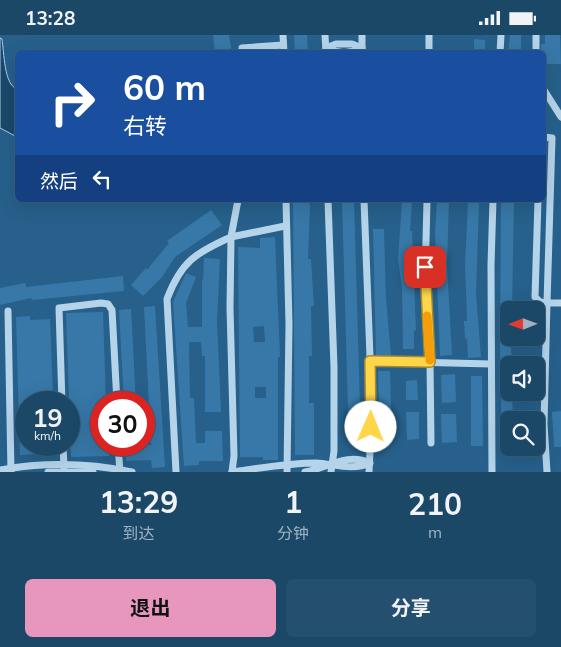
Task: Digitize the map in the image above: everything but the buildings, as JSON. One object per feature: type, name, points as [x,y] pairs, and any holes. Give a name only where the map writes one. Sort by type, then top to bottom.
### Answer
[{"type":"street","points":[[242,50],[242,48],[283,49],[283,35]]},
{"type":"street","points":[[325,35],[326,50]]},
{"type":"street","points":[[362,35],[362,50]]},
{"type":"street","points":[[429,35],[429,50]]},
{"type":"street","points":[[500,50],[501,35]]},
{"type":"street","points":[[536,35],[536,50]]},
{"type":"street","points":[[546,93],[561,117]]},
{"type":"street","points":[[546,137],[552,138],[544,424],[547,472]]},
{"type":"street","points":[[238,202],[231,237],[230,308],[234,456],[232,472],[287,469],[316,463],[331,469]]},
{"type":"street","points":[[286,202],[289,324],[287,469]]},
{"type":"street","points":[[328,202],[334,367],[334,451],[331,469]]},
{"type":"street","points":[[364,202],[372,409],[369,472]]},
{"type":"street","points":[[427,202],[425,283],[430,362],[431,443]]},
{"type":"street","points":[[492,472],[491,265],[493,202]]},
{"type":"street","points":[[538,202],[535,297],[540,302],[561,303]]},
{"type":"street","points":[[176,472],[167,299],[176,276],[188,259],[208,247],[231,237],[286,226]]},
{"type":"street","points":[[62,391],[59,308],[100,303],[108,304],[112,310],[115,391]]},
{"type":"street","points":[[8,311],[11,470]]},
{"type":"street","points":[[370,361],[491,364]]},
{"type":"street","points":[[59,469],[61,456]]},
{"type":"street","points":[[119,456],[120,471]]},
{"type":"street","points":[[305,472],[362,466],[370,463]]},
{"type":"street","points":[[0,470],[59,469],[132,472]]},
{"type":"street","points":[[48,472],[59,469],[93,472]]},
{"type":"water","points":[[0,38],[2,39],[7,75],[9,81],[15,88],[15,136],[0,128]]},
{"type":"slow traffic","points":[[427,316],[430,360]]},
{"type":"route","points":[[371,427],[370,361],[430,362],[425,267]]}]
